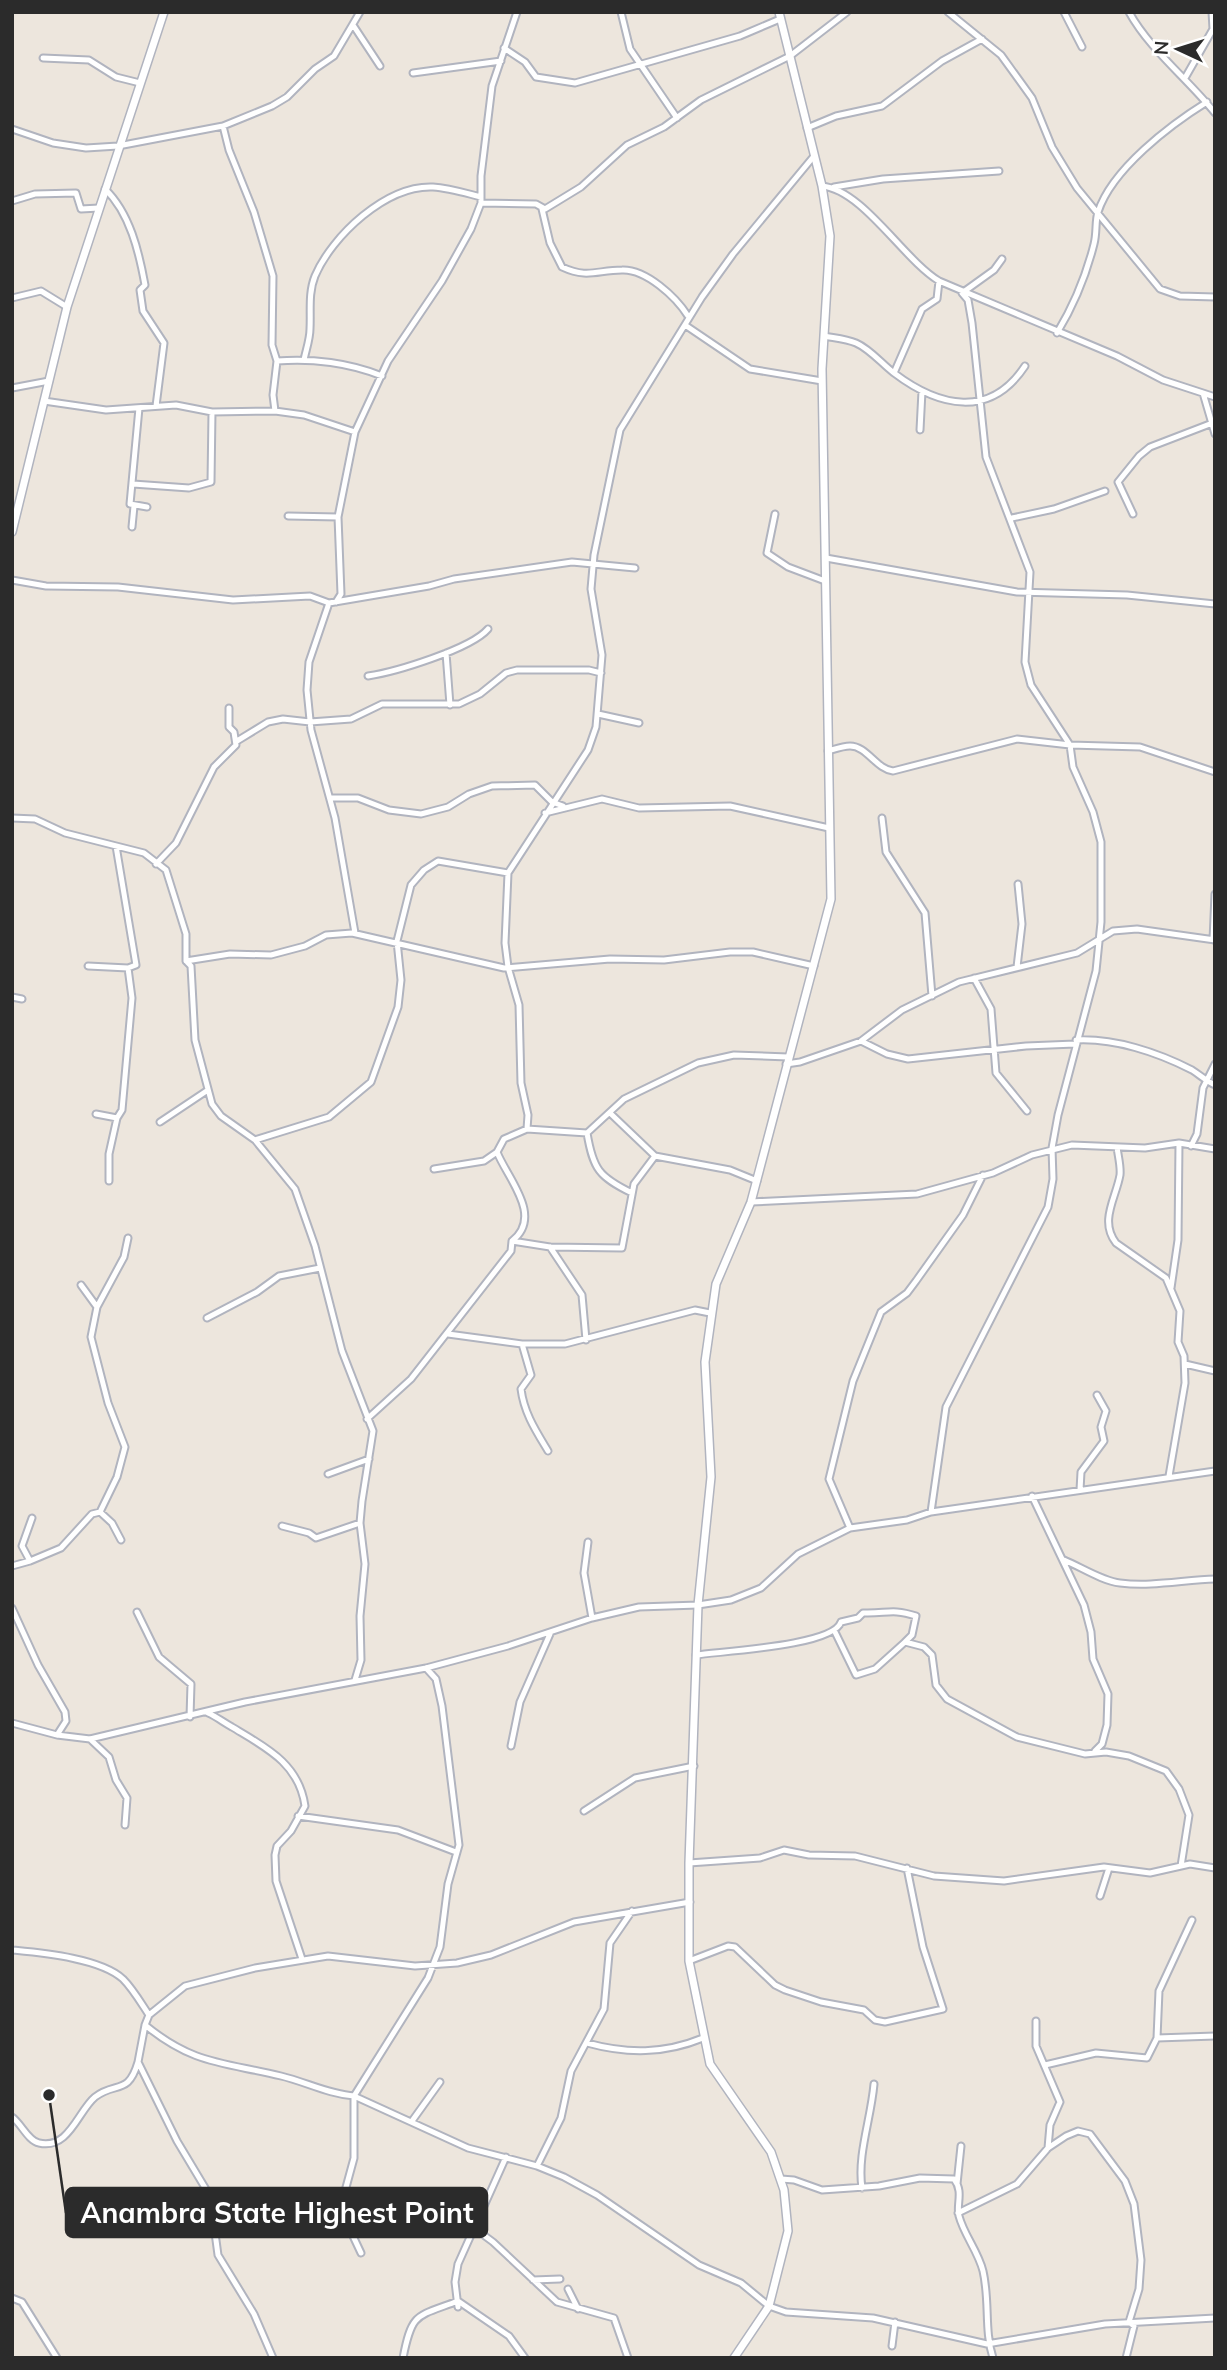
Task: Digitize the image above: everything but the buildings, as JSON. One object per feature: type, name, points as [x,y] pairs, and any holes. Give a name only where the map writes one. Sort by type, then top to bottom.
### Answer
[{"type":"street","points":[[12,532],[66,307],[164,12]]},
{"type":"street","points":[[12,129],[75,148],[118,146],[223,126],[287,97],[315,69],[334,56],[360,12]]},
{"type":"street","points":[[347,601],[341,594],[338,517],[355,432],[402,335],[442,281],[471,229],[481,200],[492,86],[517,12]]},
{"type":"street","points":[[621,12],[626,40],[677,118]]},
{"type":"street","points":[[542,209],[581,187],[627,145],[677,118],[701,100],[790,56],[847,12]]},
{"type":"street","points":[[948,12],[1001,55],[1032,98],[1052,147],[1097,214],[1160,289],[1180,296],[1215,296]]},
{"type":"street","points":[[1064,12],[1082,47]]},
{"type":"street","points":[[1129,12],[1138,28],[1215,113]]},
{"type":"street","points":[[1185,78],[1213,29],[1212,12]]},
{"type":"street","points":[[504,48],[544,81],[575,83],[740,36],[779,15],[822,186],[830,236],[822,381],[831,900],[751,1202],[716,1284],[705,1362],[711,1477],[698,1605],[689,1863],[689,1961],[703,2038],[717,2078],[760,2133],[771,2152],[781,2179],[788,2231],[769,2306],[734,2358]]},
{"type":"street","points":[[353,25],[380,66]]},
{"type":"street","points":[[807,128],[836,117],[882,106],[942,61],[982,39]]},
{"type":"street","points":[[627,67],[633,52]]},
{"type":"street","points":[[43,58],[89,60],[116,77],[140,83]]},
{"type":"street","points":[[413,74],[500,61]]},
{"type":"street","points":[[1058,333],[1077,299],[1095,241],[1097,214],[1113,185],[1137,157],[1182,117],[1207,102]]},
{"type":"street","points":[[223,126],[229,150],[254,212],[273,276],[272,345],[277,361],[275,411]]},
{"type":"street","points":[[527,1129],[528,1115],[521,1083],[519,1005],[508,967],[505,943],[509,873],[593,741],[598,714],[601,647],[591,589],[593,562],[620,430],[688,316],[733,254],[814,156]]},
{"type":"street","points":[[822,186],[999,171]]},
{"type":"street","points":[[304,360],[314,278],[345,231],[379,204],[430,187],[481,200],[536,204],[542,209],[550,243],[562,267],[583,275],[634,271],[660,287],[688,316]]},
{"type":"street","points":[[834,187],[874,219],[924,272],[939,281],[962,293],[984,297],[1058,333],[1117,355],[1163,380],[1215,397]]},
{"type":"street","points":[[105,189],[114,197],[127,221],[145,285],[140,290],[143,311],[164,343],[156,406]]},
{"type":"street","points":[[12,201],[34,194],[76,193],[81,209],[99,208]]},
{"type":"street","points":[[962,293],[994,270],[1002,259]]},
{"type":"street","points":[[894,373],[922,309],[937,299],[939,281]]},
{"type":"street","points":[[12,298],[41,291],[66,307]]},
{"type":"street","points":[[931,1512],[946,1407],[1048,1207],[1053,1179],[1052,1148],[1075,1042],[1096,971],[1101,922],[1101,842],[1093,812],[1073,767],[1070,745],[1031,685],[1025,662],[1030,594],[1028,564],[986,457],[968,300],[962,293]]},
{"type":"street","points":[[685,325],[750,369],[822,381]]},
{"type":"street","points":[[824,336],[856,343],[922,391],[955,403],[980,401],[1014,383],[1025,366]]},
{"type":"street","points":[[277,361],[304,360],[359,367],[382,376]]},
{"type":"street","points":[[12,388],[49,381]]},
{"type":"street","points":[[920,430],[922,391]]},
{"type":"street","points":[[1203,393],[1215,434]]},
{"type":"street","points":[[44,401],[106,410],[176,405],[212,412],[275,411],[304,415],[355,432]]},
{"type":"street","points":[[139,408],[130,504],[147,508]]},
{"type":"street","points":[[133,484],[189,488],[211,482],[209,433],[212,412]]},
{"type":"street","points":[[1133,514],[1118,482],[1139,456],[1150,447],[1213,423]]},
{"type":"street","points":[[1012,518],[1054,509],[1105,491]]},
{"type":"street","points":[[132,527],[134,506]]},
{"type":"street","points":[[775,514],[766,552],[788,567],[825,582]]},
{"type":"street","points":[[288,516],[338,517]]},
{"type":"street","points":[[826,558],[944,577],[977,587],[1030,594],[1127,595],[1215,604]]},
{"type":"street","points":[[12,580],[46,586],[118,587],[233,600],[310,596],[332,603],[498,571],[572,562],[635,568]]},
{"type":"street","points":[[341,594],[332,603],[306,676],[310,722],[331,798],[358,932]]},
{"type":"street","points":[[368,676],[386,675],[446,653],[480,639],[488,629]]},
{"type":"street","points":[[446,653],[450,705]]},
{"type":"street","points":[[156,864],[176,843],[214,767],[228,755],[237,741],[268,722],[283,719],[310,722],[351,719],[382,704],[450,705],[480,694],[495,681],[517,670],[589,670],[601,673]]},
{"type":"street","points":[[229,708],[229,727],[237,741]]},
{"type":"street","points":[[598,714],[639,723]]},
{"type":"street","points":[[828,751],[851,746],[859,748],[884,770],[892,771],[1017,738],[1070,745],[1140,747],[1215,772]]},
{"type":"street","points":[[331,798],[358,798],[389,810],[421,814],[448,807],[469,794],[492,786],[535,785],[552,802],[564,807]]},
{"type":"street","points":[[545,813],[602,799],[639,808],[730,806],[829,828]]},
{"type":"street","points":[[12,818],[35,819],[65,833],[144,853],[166,870],[186,934],[186,961],[191,967],[195,1040],[208,1090],[221,1116],[255,1140],[295,1189],[342,1351],[373,1431],[360,1523],[365,1564],[360,1616],[361,1660],[355,1680]]},
{"type":"street","points":[[883,818],[886,852],[925,913],[932,996]]},
{"type":"street","points":[[88,965],[128,968],[136,965],[116,846]]},
{"type":"street","points":[[255,1140],[329,1117],[371,1082],[398,1007],[401,980],[397,942],[411,885],[424,870],[438,861],[509,873]]},
{"type":"street","points":[[1017,967],[1022,924],[1018,884]]},
{"type":"street","points":[[367,1419],[411,1379],[448,1334],[474,1296],[499,1270],[511,1251],[512,1241],[519,1236],[524,1222],[523,1205],[497,1153],[498,1144],[503,1139],[527,1129],[587,1133],[624,1099],[698,1063],[734,1055],[800,1062],[861,1041],[902,1010],[974,978],[1077,953],[1113,932],[1137,929],[1214,940],[1215,894]]},
{"type":"street","points":[[186,961],[230,954],[271,955],[304,946],[326,935],[358,932],[474,963],[508,967],[610,959],[664,960],[730,952],[753,952],[814,966]]},
{"type":"street","points":[[109,1181],[109,1154],[117,1118],[122,1110],[132,999],[128,968]]},
{"type":"street","points":[[974,978],[991,1009],[996,1073],[1027,1111]]},
{"type":"street","points":[[12,997],[22,999]]},
{"type":"street","points":[[861,1041],[897,1058],[995,1051],[1099,1038],[1121,1043],[1193,1071],[1206,1082],[1215,1085]]},
{"type":"street","points":[[1191,1146],[1197,1133],[1198,1107],[1215,1064]]},
{"type":"street","points":[[160,1122],[208,1090]]},
{"type":"street","points":[[610,1113],[655,1156],[730,1170],[757,1181]]},
{"type":"street","points":[[96,1114],[117,1118]]},
{"type":"street","points":[[587,1133],[591,1158],[603,1178],[632,1193]]},
{"type":"street","points":[[751,1202],[917,1194],[984,1175],[1052,1148],[1072,1145],[1160,1147],[1179,1143],[1215,1149]]},
{"type":"street","points":[[1169,1476],[1185,1364],[1178,1342],[1180,1311],[1171,1289],[1170,1278],[1179,1227],[1179,1143]]},
{"type":"street","points":[[1117,1147],[1120,1175],[1107,1222],[1110,1235],[1116,1243],[1170,1278]]},
{"type":"street","points":[[434,1169],[484,1161],[497,1153]]},
{"type":"street","points":[[512,1241],[550,1247],[622,1248],[636,1179],[643,1176],[655,1156]]},
{"type":"street","points":[[850,1528],[829,1479],[852,1381],[881,1312],[907,1293],[963,1215],[984,1175]]},
{"type":"street","points":[[100,1512],[117,1477],[125,1447],[108,1403],[91,1338],[97,1307],[124,1257],[128,1238]]},
{"type":"street","points":[[550,1247],[582,1295],[586,1340]]},
{"type":"street","points":[[207,1318],[257,1292],[279,1276],[320,1268]]},
{"type":"street","points":[[81,1285],[97,1307]]},
{"type":"street","points":[[448,1334],[522,1344],[554,1345],[586,1340],[695,1310],[710,1313]]},
{"type":"street","points":[[522,1344],[531,1375],[521,1389],[522,1399],[529,1420],[548,1451]]},
{"type":"street","points":[[1185,1364],[1215,1371]]},
{"type":"street","points":[[1080,1490],[1081,1472],[1104,1441],[1101,1427],[1106,1411],[1097,1395]]},
{"type":"street","points":[[328,1474],[369,1459]]},
{"type":"street","points":[[12,1723],[57,1735],[90,1739],[355,1680],[426,1668],[639,1606],[698,1605],[744,1597],[761,1588],[798,1553],[850,1528],[1032,1496],[1215,1471]]},
{"type":"street","points":[[1032,1496],[1088,1620],[1093,1659],[1108,1694],[1110,1715],[1099,1749],[1092,1753]]},
{"type":"street","points":[[100,1512],[112,1523],[121,1540]]},
{"type":"street","points":[[12,1566],[61,1548],[92,1514],[100,1512]]},
{"type":"street","points":[[30,1561],[22,1546],[32,1518]]},
{"type":"street","points":[[282,1526],[309,1533],[316,1538],[360,1523]]},
{"type":"street","points":[[588,1542],[584,1573],[592,1618]]},
{"type":"street","points":[[1063,1560],[1118,1583],[1154,1585],[1215,1579]]},
{"type":"street","points":[[12,1608],[38,1665],[65,1712],[66,1721],[57,1735]]},
{"type":"street","points":[[894,1609],[916,1616],[912,1635],[886,1660],[860,1676],[853,1672],[838,1631],[841,1622],[858,1618],[863,1613],[880,1614],[894,1609]]},
{"type":"street","points":[[137,1612],[159,1657],[191,1684],[190,1717]]},
{"type":"street","points":[[696,1655],[811,1641],[838,1631]]},
{"type":"street","points":[[511,1746],[520,1702],[550,1633]]},
{"type":"street","points":[[905,1642],[914,1643],[930,1651],[936,1685],[955,1705],[1017,1737],[1092,1753],[1106,1752]]},
{"type":"street","points":[[361,2253],[345,2219],[342,2202],[354,2158],[354,2096],[419,1996],[440,1947],[459,1826],[442,1706],[436,1679],[426,1668]]},
{"type":"street","points":[[208,1713],[258,1741],[285,1761],[305,1802],[291,1832],[277,1846],[275,1856],[276,1881],[302,1959]]},
{"type":"street","points":[[90,1739],[109,1756],[116,1780],[127,1798],[125,1825]]},
{"type":"street","points":[[1099,1749],[1156,1766],[1166,1771],[1179,1789],[1189,1815],[1181,1866]]},
{"type":"street","points":[[584,1811],[635,1778],[694,1766]]},
{"type":"street","points":[[298,1815],[398,1830],[456,1852]]},
{"type":"street","points":[[689,1863],[760,1858],[785,1850],[809,1855],[855,1856],[933,1876],[1004,1881],[1109,1868],[1150,1873],[1181,1866],[1215,1868]]},
{"type":"street","points":[[689,1961],[729,1946],[735,1947],[775,1985],[785,1990],[821,2003],[864,2010],[875,2020],[885,2022],[943,2009],[923,1947],[908,1868]]},
{"type":"street","points":[[1100,1896],[1109,1868]]},
{"type":"street","points":[[12,2117],[35,2141],[45,2143],[72,2131],[80,2115],[98,2095],[123,2088],[133,2078],[149,2015],[185,1986],[198,1981],[328,1956],[415,1966],[457,1963],[491,1955],[573,1922],[690,1902]]},
{"type":"street","points":[[537,2166],[561,2118],[571,2071],[604,2009],[610,1943],[632,1911]]},
{"type":"street","points":[[1045,2065],[1096,2053],[1146,2058],[1157,2038],[1158,1991],[1192,1920]]},
{"type":"street","points":[[12,1950],[63,1958],[113,1972],[122,1979],[149,2015]]},
{"type":"street","points":[[1036,2021],[1036,2046],[1060,2102],[1050,2125],[1048,2148]]},
{"type":"street","points":[[145,2025],[173,2047],[192,2056],[283,2076],[340,2095],[354,2096],[468,2148],[537,2166],[597,2195],[699,2265],[741,2283],[769,2306],[786,2312],[846,2315],[895,2322],[987,2344],[1056,2330],[1129,2322],[1215,2318]]},
{"type":"street","points":[[1157,2038],[1215,2036]]},
{"type":"street","points":[[587,2043],[629,2052],[669,2048],[703,2038]]},
{"type":"street","points":[[138,2062],[177,2141],[210,2196],[218,2255],[254,2314],[273,2358]]},
{"type":"street","points":[[412,2121],[440,2082]]},
{"type":"street","points":[[862,2188],[859,2167],[871,2118],[874,2084]]},
{"type":"street","points":[[958,2213],[1017,2184],[1048,2148],[1066,2136],[1083,2131],[1090,2134],[1125,2181],[1134,2204],[1141,2260],[1139,2289],[1129,2322]]},
{"type":"street","points":[[961,2146],[957,2184],[960,2206],[958,2213],[972,2241],[983,2273],[988,2303],[987,2344],[993,2358]]},
{"type":"street","points":[[458,2304],[456,2274],[506,2157]]},
{"type":"street","points":[[781,2179],[793,2180],[822,2190],[862,2188],[939,2176],[954,2179],[957,2184]]},
{"type":"street","points":[[474,2228],[557,2302],[614,2318],[628,2358]]},
{"type":"street","points":[[533,2280],[561,2279]]},
{"type":"street","points":[[568,2289],[578,2309]]},
{"type":"street","points":[[13,2299],[22,2302],[33,2316],[57,2358]]},
{"type":"street","points":[[403,2358],[409,2327],[418,2316],[458,2304],[509,2336],[525,2358]]},
{"type":"street","points":[[892,2346],[895,2322]]},
{"type":"street","points":[[1126,2358],[1134,2326],[1129,2322]]},
{"type":"place","name":"Anambra State Highest Point","points":[[49,2095]]}]
